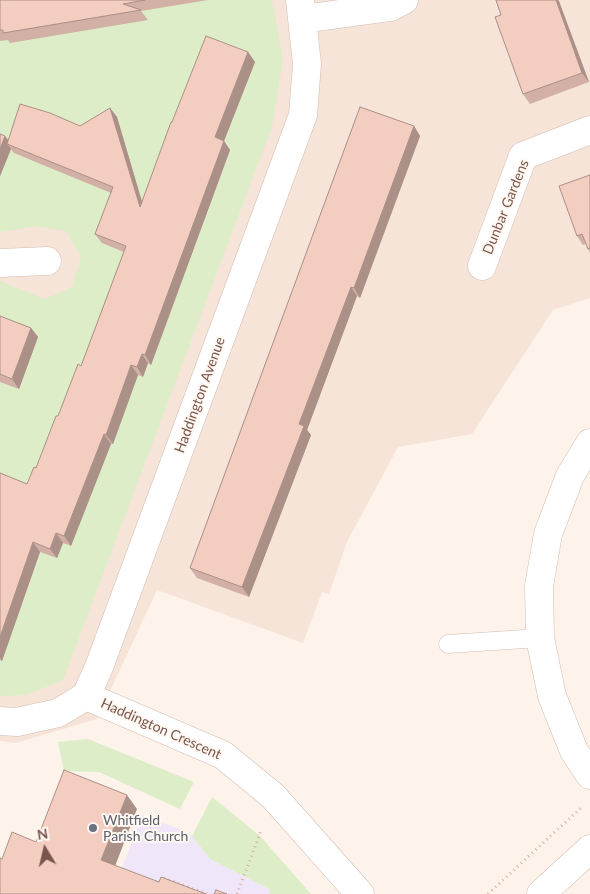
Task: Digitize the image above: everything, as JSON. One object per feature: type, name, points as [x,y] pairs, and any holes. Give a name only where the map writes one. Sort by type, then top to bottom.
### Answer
[{"type":"street","points":[[301,9],[391,7],[404,0]]},
{"type":"street","name":"Haddington Avenue","points":[[86,696],[99,667],[303,115],[307,64],[301,9]]},
{"type":"street","name":"Dunbar Gardens","points":[[482,266],[524,156],[590,130]]},
{"type":"street","points":[[0,263],[47,260]]},
{"type":"street","points":[[590,443],[570,476],[548,534],[539,586],[540,638],[552,696],[574,751],[590,775]]},
{"type":"street","points":[[0,721],[17,722],[58,713],[86,696]]},
{"type":"street","name":"Haddington Crescent","points":[[86,696],[223,755],[274,796],[360,894]]},
{"type":"street","points":[[541,894],[590,849]]},
{"type":"lane","points":[[448,644],[540,638]]},
{"type":"path","points":[[488,894],[590,800]]},
{"type":"path","points":[[237,894],[262,829]]},
{"type":"path","points":[[164,878],[208,894]]},
{"type":"shaded area","points":[[0,0],[590,0],[590,298],[553,310],[472,434],[398,447],[347,542],[329,594],[322,592],[303,643],[157,590],[97,719],[16,743],[0,741]]},
{"type":"shaded area","points":[[142,815],[182,830],[192,836],[210,859],[271,890],[275,894],[112,894]]},
{"type":"green space","points":[[0,0],[272,0],[283,60],[272,127],[63,680],[26,695],[0,696],[0,281],[45,299],[72,287],[81,257],[66,231],[36,226],[0,232]]},
{"type":"green space","points":[[88,739],[194,782],[180,809],[99,772],[64,771],[58,742]]},
{"type":"green space","points":[[212,797],[259,835],[311,894],[269,894],[271,890],[210,859],[192,836]]},
{"type":"building","points":[[0,0],[145,0],[123,4],[141,10],[3,33],[3,30],[0,30]]},
{"type":"building","points":[[496,0],[556,0],[582,73],[523,94],[495,17],[501,15]]},
{"type":"building","points":[[206,36],[248,52],[215,137],[224,141],[145,355],[142,354],[137,367],[131,365],[106,435],[104,434],[64,536],[56,533],[50,549],[33,542],[0,637],[0,473],[27,484],[34,467],[36,468],[78,364],[81,366],[126,246],[95,234],[113,187],[7,144],[20,104],[50,113],[80,126],[110,108],[140,207],[171,122]]},
{"type":"building","points":[[360,107],[414,126],[354,288],[351,287],[299,424],[304,426],[242,587],[190,568]]},
{"type":"building","points":[[0,134],[5,136],[0,149]]},
{"type":"building","points":[[590,175],[590,248],[588,249],[582,234],[577,236],[559,186]]},
{"type":"building","points":[[0,316],[31,328],[12,379],[0,374]]},
{"type":"building","name":"Whitfield Parish Church","points":[[64,770],[127,795],[101,860],[159,882],[161,877],[206,894],[0,894],[0,858],[2,859],[12,832],[36,842]]},
{"type":"building","points":[[216,890],[227,894],[214,894]]},
{"type":"place","name":"Whitfield Parish Church","points":[[93,828]]}]
